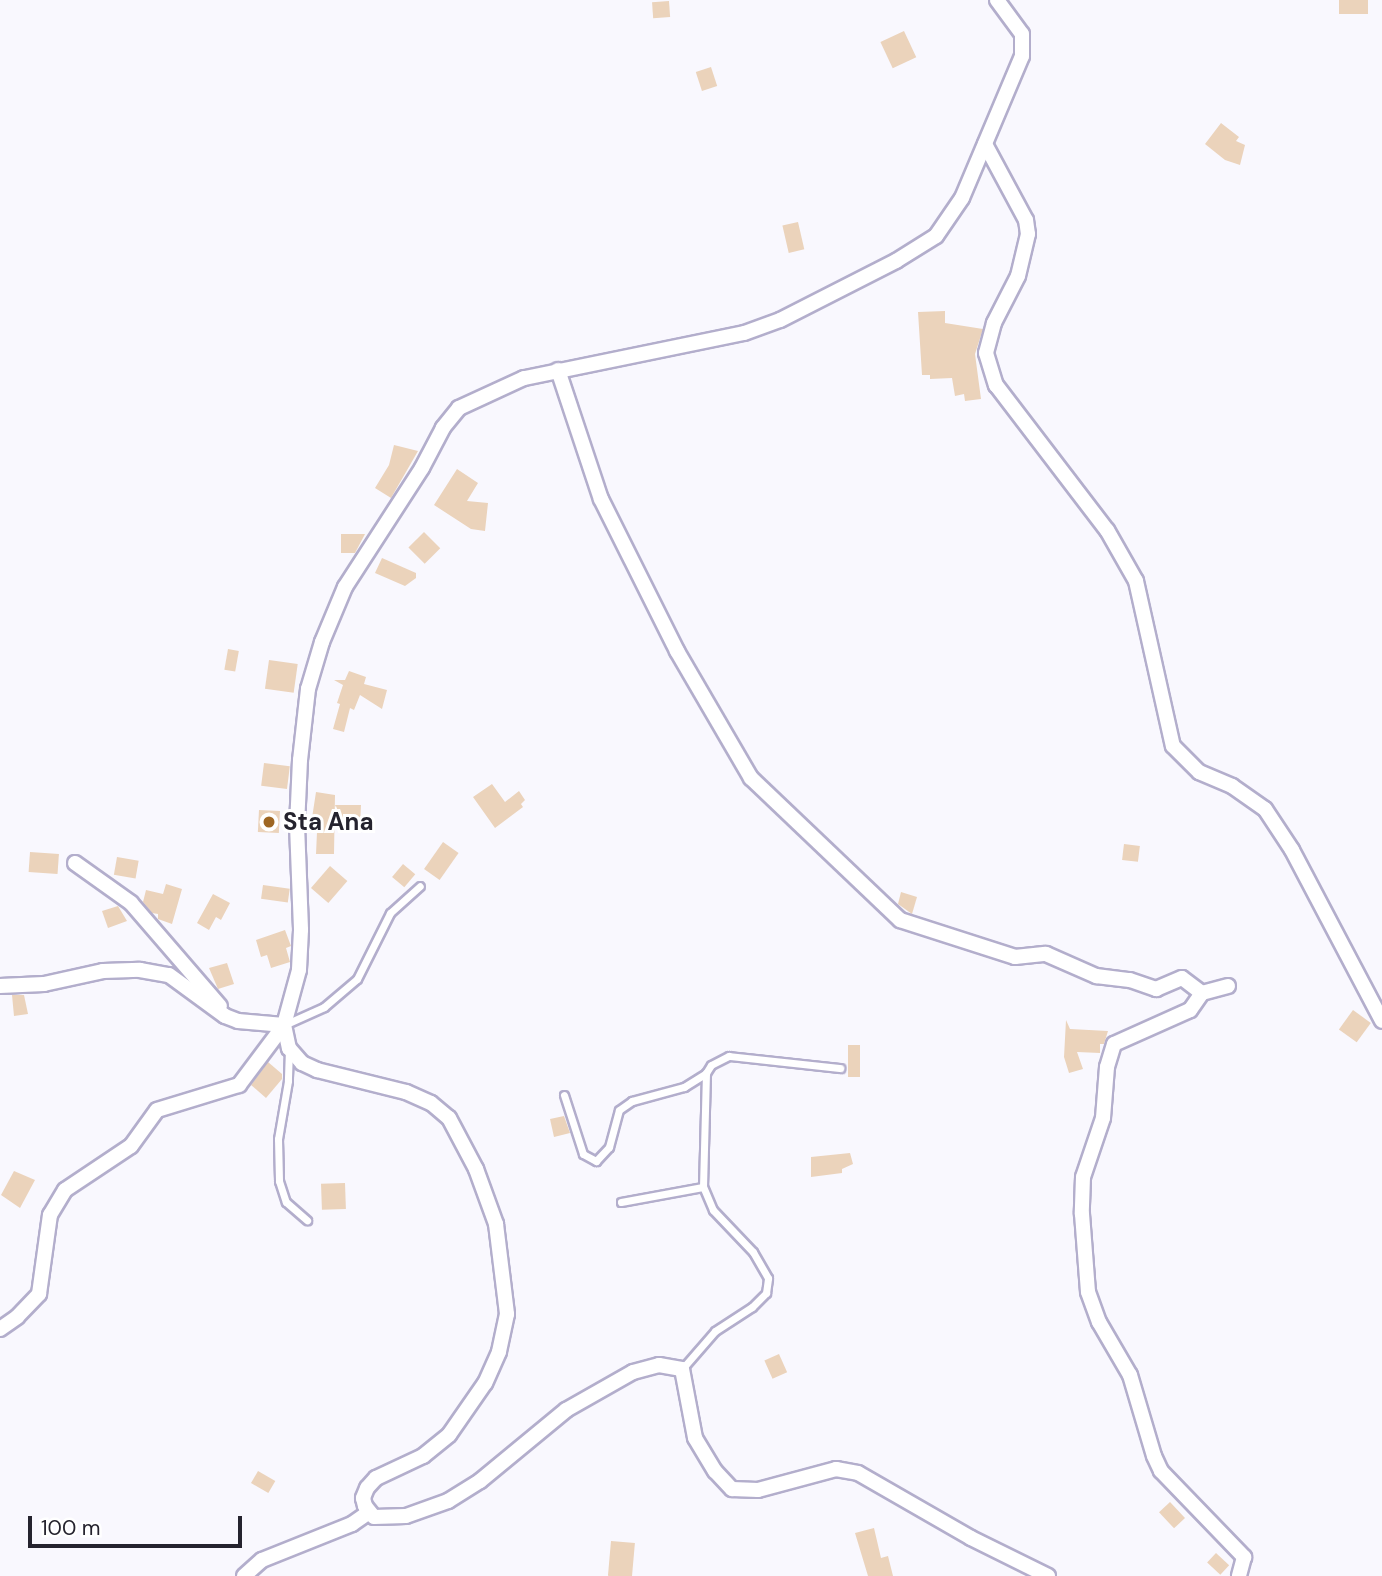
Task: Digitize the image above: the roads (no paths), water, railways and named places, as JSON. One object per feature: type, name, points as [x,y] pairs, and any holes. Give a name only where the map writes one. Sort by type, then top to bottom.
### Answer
[{"type":"street","points":[[0,1329],[17,1317],[39,1294],[50,1215],[65,1190],[131,1146],[157,1110],[239,1085],[284,1025],[299,970],[301,930],[297,825],[300,760],[309,689],[322,642],[345,587],[422,468],[443,428],[459,408],[480,395],[524,378],[744,332],[780,320],[896,261],[936,236],[949,220],[1022,56],[1022,34],[997,0]]},
{"type":"street","points":[[985,144],[1026,220],[1028,234],[1018,276],[994,323],[986,353],[996,385],[1107,530],[1136,581],[1173,746],[1199,772],[1232,786],[1265,809],[1292,850],[1382,1021]]},
{"type":"street","points":[[558,370],[601,499],[677,651],[751,778],[900,920],[1015,957],[1046,954],[1096,976],[1130,980],[1156,989],[1182,978],[1202,993]]},
{"type":"street","points":[[75,863],[131,904],[223,1009],[225,1016]]},
{"type":"street","points":[[0,986],[44,984],[103,971],[140,970],[169,975],[225,1016],[238,1021],[284,1025]]},
{"type":"street","points":[[1228,986],[1202,993],[1190,1010],[1114,1044],[1107,1067],[1103,1118],[1083,1177],[1084,1266],[1099,1322],[1129,1375],[1145,1431],[1161,1471],[1244,1557],[1239,1576]]},
{"type":"street","points":[[284,1025],[289,1048],[302,1063],[317,1070],[406,1092],[431,1102],[449,1118],[476,1169],[496,1224],[507,1314],[499,1352],[485,1383],[449,1435],[423,1456],[376,1478],[367,1488],[363,1498],[369,1513],[384,1518],[406,1516],[449,1501],[480,1481],[566,1410],[633,1372],[659,1365],[682,1369],[695,1437],[715,1471],[732,1489],[758,1490],[836,1469],[858,1473],[961,1533],[1048,1576]]},
{"type":"street","points":[[244,1576],[262,1560],[352,1524],[369,1513]]},
{"type":"lane","points":[[284,1025],[324,1007],[358,979],[390,913],[420,886]]},
{"type":"lane","points":[[289,1048],[288,1081],[278,1139],[279,1181],[286,1202],[307,1220]]},
{"type":"lane","points":[[564,1096],[583,1154],[596,1161],[609,1147],[619,1111],[625,1105],[684,1087],[706,1073],[711,1065],[729,1056],[840,1068]]},
{"type":"lane","points":[[682,1369],[715,1331],[766,1293],[768,1278],[753,1252],[713,1210],[703,1187],[706,1073]]},
{"type":"lane","points":[[621,1202],[703,1187]]},
{"type":"place","name":"Sta Ana","points":[[269,822]]}]
